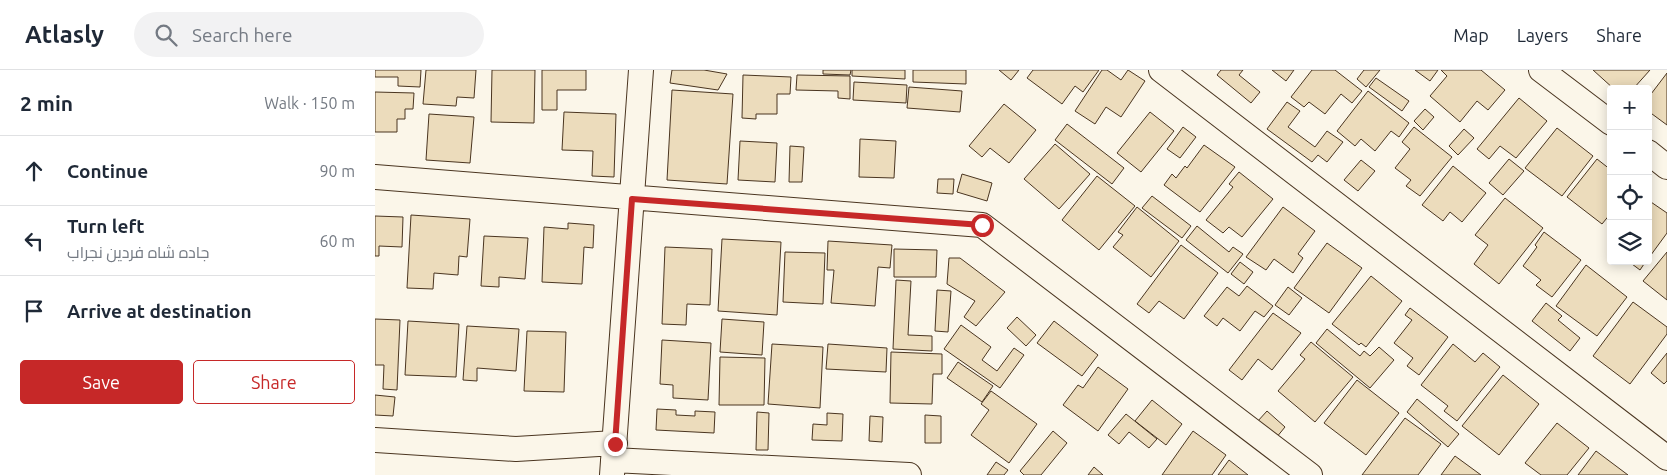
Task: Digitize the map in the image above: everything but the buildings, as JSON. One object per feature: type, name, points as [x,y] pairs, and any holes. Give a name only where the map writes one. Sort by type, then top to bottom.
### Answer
[{"type":"street","points":[[613,459],[641,70]]},
{"type":"street","points":[[1161,70],[1667,458]]},
{"type":"street","points":[[1541,70],[1607,121]]},
{"type":"street","points":[[1652,155],[1667,167]]},
{"type":"street","points":[[375,177],[632,199],[982,225],[1310,475]]},
{"type":"street","points":[[375,440],[516,449],[613,459],[909,475]]},
{"type":"route","points":[[615,444],[632,199],[982,225]]}]
